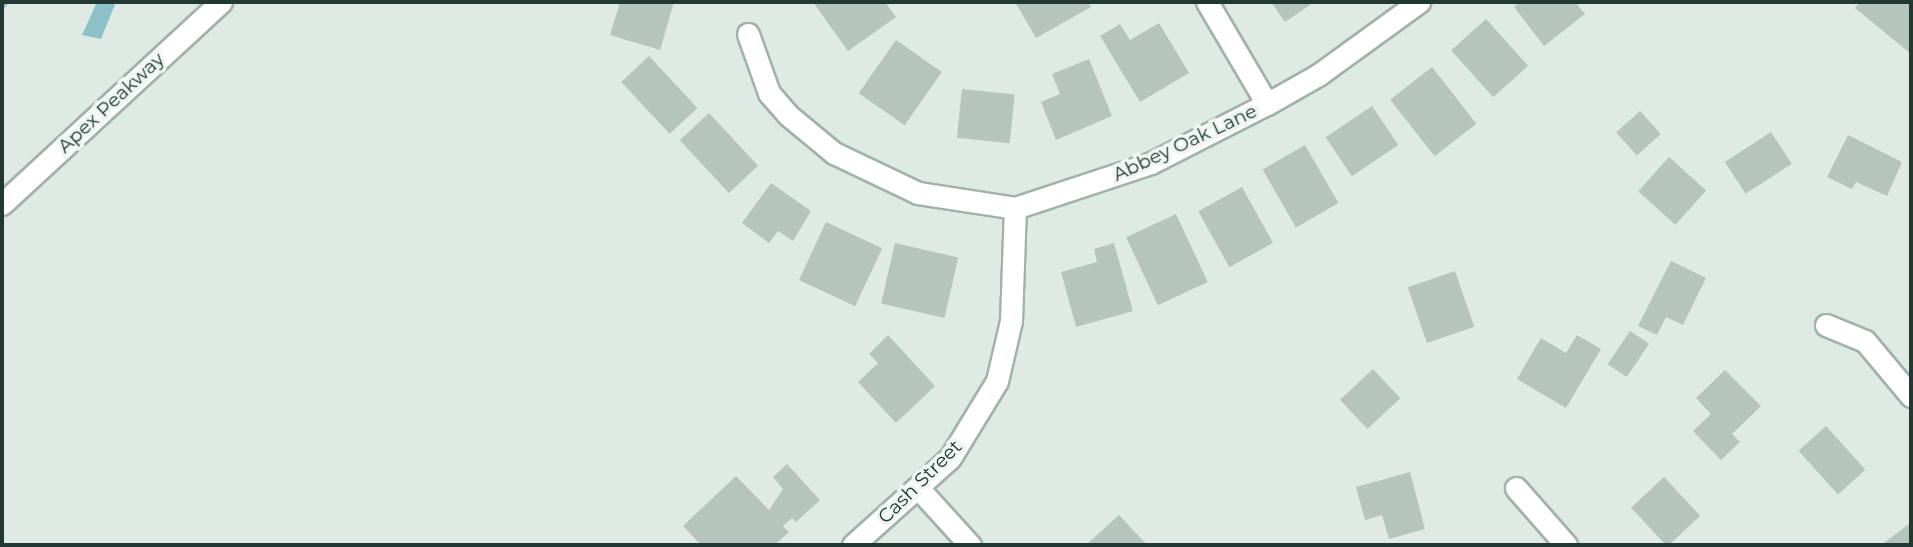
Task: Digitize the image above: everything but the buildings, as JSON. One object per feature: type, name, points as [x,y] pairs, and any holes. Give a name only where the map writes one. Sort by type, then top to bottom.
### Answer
[{"type":"street","name":"Apex Peakway","points":[[2,204],[221,2]]},
{"type":"street","points":[[1207,2],[1267,104]]},
{"type":"street","name":"Abbey Oak Lane","points":[[748,34],[769,93],[788,115],[834,153],[918,193],[1015,208],[1151,163],[1267,104],[1318,75],[1419,2]]},
{"type":"street","name":"Cash Street","points":[[853,545],[919,489],[976,422],[997,382],[1011,321],[1015,208]]},
{"type":"street","points":[[1826,325],[1865,341],[1911,396]]},
{"type":"street","points":[[1516,488],[1566,545]]},
{"type":"street","points":[[919,489],[970,545]]},
{"type":"water","points":[[97,2],[116,2],[101,39],[82,35]]}]
